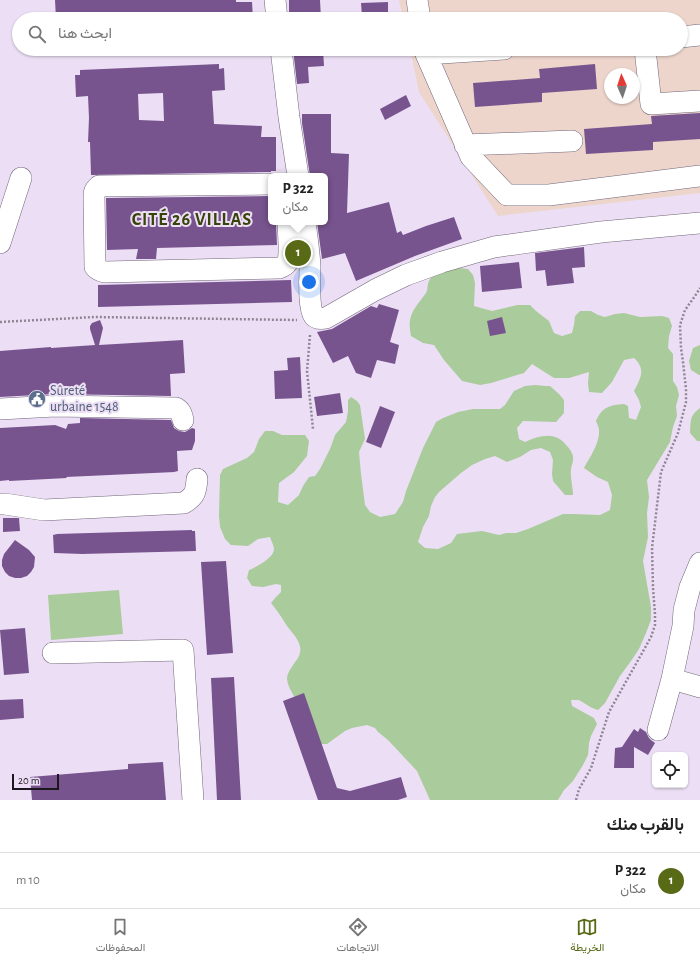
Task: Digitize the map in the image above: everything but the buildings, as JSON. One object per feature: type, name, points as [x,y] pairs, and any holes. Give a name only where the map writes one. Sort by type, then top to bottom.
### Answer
[{"type":"street","points":[[275,0],[276,12]]},
{"type":"street","points":[[417,0],[419,12]]},
{"type":"street","points":[[688,36],[700,35]]},
{"type":"street","points":[[282,56],[298,173]]},
{"type":"street","points":[[428,56],[471,157],[506,195],[549,195],[700,176]]},
{"type":"street","points":[[646,56],[651,104],[700,101]]},
{"type":"street","points":[[465,145],[572,142]]},
{"type":"street","points":[[0,243],[21,178]]},
{"type":"street","points":[[268,184],[99,186],[94,191],[95,267],[101,272],[278,268],[284,266],[288,261],[288,225]]},
{"type":"street","points":[[305,225],[310,266],[310,301],[312,312],[315,317],[319,319],[326,318],[375,290],[406,275],[494,246],[601,232],[700,223]]},
{"type":"street","points":[[286,264],[294,267],[310,266]]},
{"type":"street","points":[[0,409],[55,406],[176,408],[180,410],[184,420]]},
{"type":"street","points":[[0,504],[44,510],[184,503],[191,498],[196,490],[197,479]]},
{"type":"street","points":[[658,730],[672,679],[683,626],[684,610],[690,587],[700,563]]},
{"type":"street","points":[[53,653],[183,650],[193,800]]},
{"type":"street","points":[[672,679],[700,686]]},
{"type":"path","points":[[576,800],[579,790],[591,768],[609,712],[651,637],[655,625],[652,548],[661,472],[678,433],[686,402],[680,325],[684,310],[700,288]]},
{"type":"path","points":[[0,322],[95,317],[305,320],[315,317]]},
{"type":"path","points":[[313,429],[307,371],[310,336],[315,317]]},
{"type":"shaded area","points":[[399,0],[700,0],[700,193],[498,216],[419,92],[411,56],[688,56],[688,12],[402,12]]},
{"type":"green space","points":[[460,268],[468,269],[473,275],[475,283],[474,306],[492,311],[517,305],[530,305],[549,321],[554,333],[562,336],[572,333],[575,316],[580,311],[591,311],[605,317],[624,313],[640,317],[662,316],[669,318],[672,326],[668,348],[673,354],[673,381],[677,387],[679,395],[676,406],[677,416],[670,442],[647,480],[649,497],[647,513],[648,537],[643,561],[651,607],[651,620],[639,649],[620,676],[605,703],[598,710],[579,700],[571,700],[572,706],[594,718],[597,724],[591,736],[588,755],[583,765],[558,800],[430,800],[417,771],[375,728],[367,725],[345,731],[327,744],[316,744],[287,679],[291,668],[298,658],[300,648],[297,639],[271,603],[281,592],[281,585],[276,584],[263,587],[252,586],[247,578],[249,570],[264,562],[271,556],[274,548],[270,537],[258,539],[248,546],[231,545],[225,539],[220,527],[220,475],[223,469],[247,458],[254,452],[259,439],[265,431],[273,431],[282,435],[305,435],[309,441],[307,456],[294,472],[279,483],[278,502],[288,505],[299,495],[309,477],[315,476],[320,469],[335,435],[346,422],[348,400],[351,397],[357,401],[360,405],[365,439],[359,452],[365,505],[370,512],[380,517],[395,514],[403,502],[423,448],[436,422],[458,412],[473,409],[500,409],[505,405],[514,391],[525,386],[535,385],[550,386],[559,394],[564,400],[564,413],[556,422],[523,421],[517,428],[519,439],[525,442],[542,436],[553,436],[563,441],[573,456],[571,473],[573,495],[565,495],[553,481],[553,460],[550,452],[541,448],[531,450],[520,457],[507,462],[495,456],[485,459],[472,465],[439,492],[431,506],[429,516],[423,527],[418,542],[425,548],[438,549],[451,543],[457,534],[482,531],[499,535],[516,533],[563,514],[600,515],[610,510],[612,495],[608,482],[597,477],[584,468],[592,455],[598,440],[599,430],[596,421],[598,416],[604,410],[611,406],[624,404],[628,406],[629,418],[636,420],[641,407],[634,391],[641,374],[638,362],[634,358],[624,360],[612,382],[602,393],[589,392],[589,372],[569,378],[554,378],[532,364],[524,373],[491,383],[480,385],[462,381],[444,360],[434,345],[423,343],[411,336],[410,326],[412,314],[426,293],[428,283],[431,278],[443,271]]},
{"type":"green space","points":[[700,345],[699,375],[691,370],[689,361],[693,348]]},
{"type":"green space","points":[[700,408],[700,441],[697,441],[690,433],[691,422],[692,416]]},
{"type":"green space","points":[[119,590],[123,634],[51,640],[48,595]]},
{"type":"place","name":"P 322","points":[[298,253]]},
{"type":"place","name":"Sûreté urbaine 1548","points":[[37,399]]},
{"type":"district","name":"CITÉ 26 VILLAS","points":[[192,220]]}]
